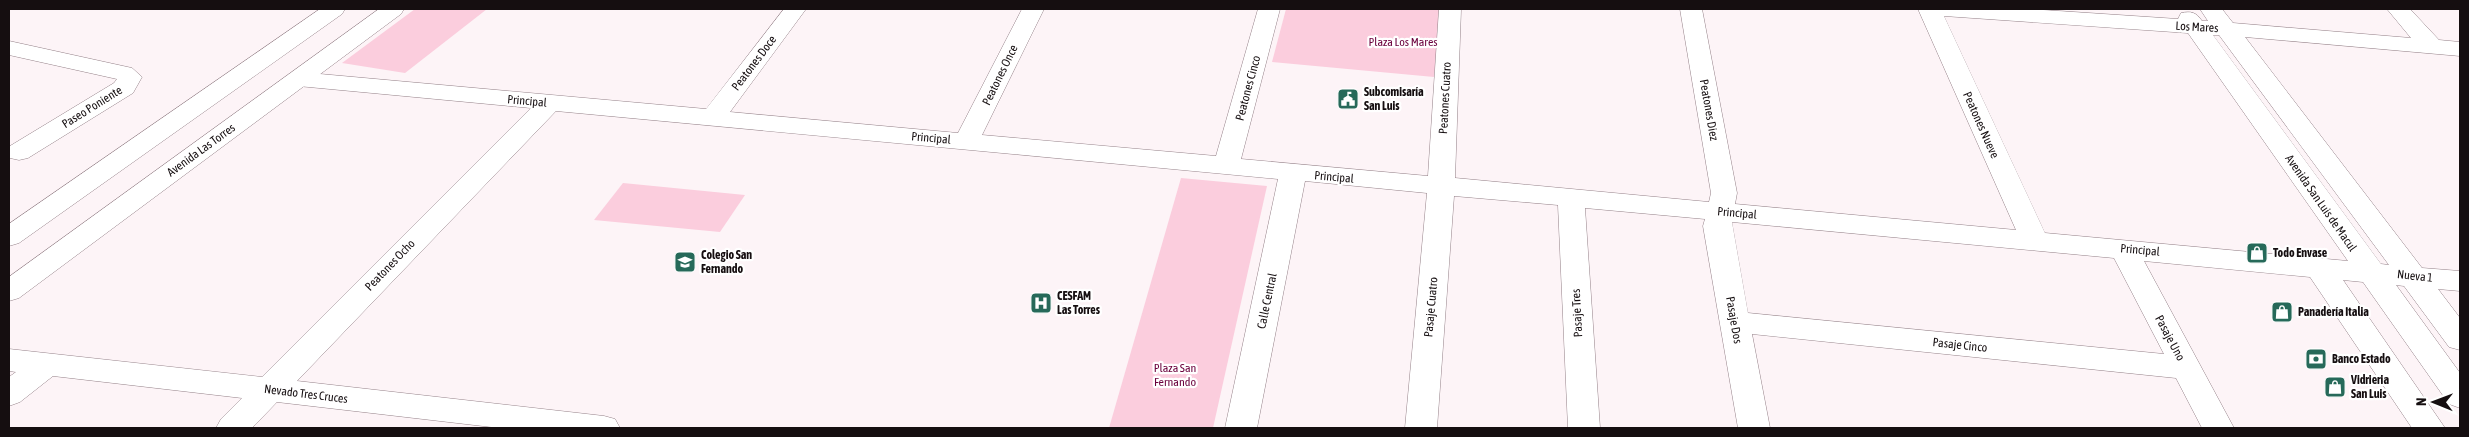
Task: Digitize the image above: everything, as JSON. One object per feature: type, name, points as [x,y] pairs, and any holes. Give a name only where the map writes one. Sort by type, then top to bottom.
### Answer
[{"type":"street","points":[[9,237],[334,9]]},
{"type":"street","name":"Avenida Las Torres","points":[[9,291],[393,9]]},
{"type":"street","name":"Peatones Doce","points":[[712,118],[796,9]]},
{"type":"street","name":"Peatones Once","points":[[966,142],[1033,9]]},
{"type":"street","name":"Peatones Cinco","points":[[1226,166],[1269,9]]},
{"type":"street","name":"Peatones Cuatro","points":[[1441,186],[1450,9]]},
{"type":"street","name":"Peatones Diez","points":[[1691,9],[1724,193],[1720,212]]},
{"type":"street","name":"Peatones Nueve","points":[[1929,9],[2034,240]]},
{"type":"street","name":"Los Mares","points":[[1933,9],[2197,15]]},
{"type":"street","points":[[2398,9],[2432,47]]},
{"type":"street","points":[[2197,15],[2226,29],[2460,339]]},
{"type":"street","name":"Avenida San Luis de Macul","points":[[2197,15],[2370,271],[2460,396]]},
{"type":"street","name":"Los Mares","points":[[2226,29],[2460,49]]},
{"type":"street","name":"Paseo Poniente","points":[[9,48],[124,73],[130,77],[124,88],[19,152]]},
{"type":"street","name":"Principal","points":[[298,79],[1293,173],[2370,271]]},
{"type":"street","points":[[203,102],[211,109],[219,111],[233,112],[256,109]]},
{"type":"street","name":"Peatones Ocho","points":[[232,428],[268,389],[550,103]]},
{"type":"street","name":"Calle Central","points":[[1241,428],[1293,173]]},
{"type":"street","name":"Pasaje Cuatro","points":[[1421,428],[1441,186]]},
{"type":"street","name":"Pasaje Tres","points":[[1571,198],[1584,428]]},
{"type":"street","name":"Pasaje Dos","points":[[1720,212],[1717,226],[1754,428]]},
{"type":"street","name":"Pasaje Uno","points":[[2123,248],[2218,428]]},
{"type":"street","points":[[2318,266],[2429,428]]},
{"type":"street","name":"Nueva 1","points":[[2370,271],[2460,281]]},
{"type":"street","name":"Pasaje Cinco","points":[[1734,322],[2186,368]]},
{"type":"street","name":"Nevado Tres Cruces","points":[[9,360],[268,389],[552,425],[604,428]]},
{"type":"street","points":[[9,394],[47,364]]},
{"type":"green space","points":[[415,9],[487,9],[405,73],[342,63]]},
{"type":"green space","name":"Plaza Los Mares","points":[[1286,9],[1441,9],[1434,77],[1272,62]]},
{"type":"green space","name":"Plaza San Fernando","points":[[1181,178],[1267,186],[1213,428],[1109,428]]},
{"type":"green space","points":[[623,183],[745,195],[720,232],[594,220]]},
{"type":"place","name":"Subcomisaría San Luis","points":[[1348,99]]},
{"type":"place","name":"Todo Envase","points":[[2257,253]]},
{"type":"place","name":"Colegio San Fernando","points":[[685,262]]},
{"type":"place","name":"CESFAM Las Torres","points":[[1041,303]]},
{"type":"place","name":"Panadería Italia","points":[[2282,312]]},
{"type":"place","name":"Banco Estado","points":[[2316,359]]},
{"type":"place","name":"Vidrieria San Luis","points":[[2335,387]]}]
